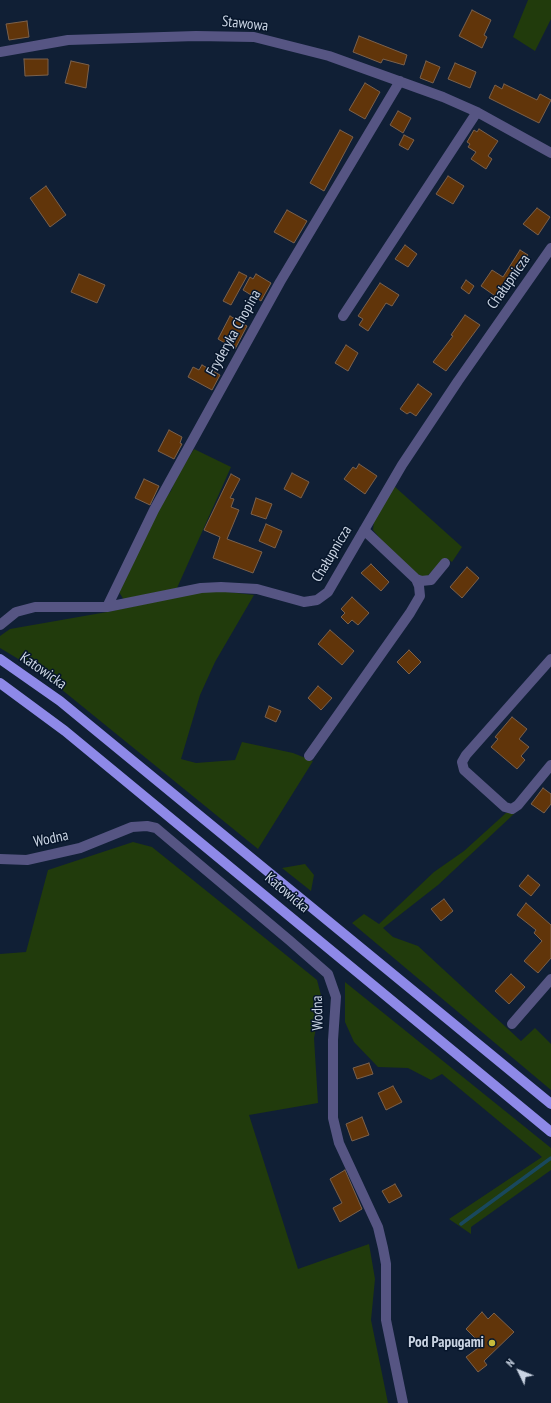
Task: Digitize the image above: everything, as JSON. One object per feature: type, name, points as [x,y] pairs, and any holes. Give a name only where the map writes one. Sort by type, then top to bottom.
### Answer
[{"type":"main road","name":"Katowicka","points":[[0,659],[60,701],[551,1104]]},
{"type":"main road","name":"Katowicka","points":[[0,683],[65,731],[551,1132]]},
{"type":"street","name":"Stawowa","points":[[0,52],[68,40],[196,36],[254,37],[329,56],[400,81],[477,112],[551,153]]},
{"type":"street","name":"Fryderyka Chopina","points":[[108,607],[154,510],[276,289],[400,81]]},
{"type":"street","points":[[343,316],[477,112]]},
{"type":"street","name":"Chałupnicza","points":[[0,626],[16,612],[34,607],[108,607],[201,588],[221,587],[257,590],[304,602],[317,600],[328,592],[402,465],[458,380],[551,248]]},
{"type":"street","points":[[364,530],[416,579],[419,586],[420,596]]},
{"type":"street","points":[[309,756],[410,613],[431,580],[445,563]]},
{"type":"street","points":[[416,579],[421,581],[431,580]]},
{"type":"street","points":[[551,658],[466,755],[462,762],[464,770],[505,807],[512,809],[518,805],[551,765]]},
{"type":"street","name":"Wodna","points":[[0,859],[27,860],[80,848],[132,827],[147,826],[156,828],[328,974],[336,997],[333,1040],[333,1118],[339,1143],[378,1227],[386,1264],[386,1320],[403,1403]]},
{"type":"street","points":[[512,1024],[551,979]]},
{"type":"green space","points":[[528,0],[551,0],[551,19],[535,51],[513,37]]},
{"type":"green space","points":[[194,449],[231,467],[177,588],[124,600],[119,592],[164,499],[171,491],[177,476]]},
{"type":"green space","points":[[394,486],[462,547],[452,562],[446,558],[426,577],[418,575],[383,542],[373,530],[374,520]]},
{"type":"green space","points":[[219,591],[254,595],[215,662],[200,695],[181,759],[196,763],[235,760],[242,742],[293,753],[313,761],[258,849],[40,672],[0,648],[0,636],[10,629],[107,612],[200,592]]},
{"type":"green space","points":[[516,812],[438,885],[383,928],[393,937],[418,946],[521,1041],[535,1028],[551,1044],[551,1090],[352,923],[364,914],[379,924],[434,872],[464,851],[506,813]]},
{"type":"green space","points":[[133,842],[152,847],[317,980],[322,999],[314,1038],[318,1103],[249,1115],[298,1269],[369,1244],[375,1279],[371,1320],[388,1403],[0,1403],[0,954],[26,952],[48,870]]},
{"type":"green space","points":[[305,864],[314,875],[311,891],[282,868]]},
{"type":"green space","points":[[345,982],[551,1148],[551,1170],[471,1227],[471,1234],[449,1219],[542,1157],[442,1074],[431,1080],[408,1068],[378,1067],[354,1042],[345,1022]]},
{"type":"building","points":[[472,10],[491,20],[484,35],[487,37],[482,48],[459,36]]},
{"type":"building","points":[[27,21],[29,37],[9,40],[6,24]]},
{"type":"building","points":[[359,36],[407,55],[404,65],[383,59],[381,63],[353,52]]},
{"type":"building","points":[[24,59],[48,59],[48,75],[25,76]]},
{"type":"building","points":[[71,61],[89,65],[86,88],[65,83]]},
{"type":"building","points":[[426,61],[440,67],[433,83],[420,78]]},
{"type":"building","points":[[455,63],[476,72],[470,88],[448,79]]},
{"type":"building","points":[[365,83],[380,92],[365,119],[349,110]]},
{"type":"building","points":[[504,84],[537,100],[540,94],[551,100],[539,123],[489,98],[495,85],[502,89]]},
{"type":"building","points":[[398,111],[411,118],[403,133],[390,125]]},
{"type":"building","points":[[479,129],[498,141],[488,156],[492,159],[486,169],[471,159],[476,152],[468,147],[470,144],[467,142],[474,130],[477,132]]},
{"type":"building","points":[[340,130],[353,137],[324,191],[310,183]]},
{"type":"building","points":[[404,135],[414,140],[408,150],[399,145]]},
{"type":"building","points":[[448,176],[464,186],[453,204],[436,194]]},
{"type":"building","points":[[46,186],[66,215],[50,227],[30,198]]},
{"type":"building","points":[[537,208],[550,217],[538,235],[523,224]]},
{"type":"building","points":[[287,210],[307,221],[294,243],[274,232]]},
{"type":"building","points":[[405,245],[417,254],[408,267],[395,259]]},
{"type":"building","points":[[520,250],[528,255],[498,298],[481,286],[492,270],[503,277]]},
{"type":"building","points":[[239,272],[247,276],[231,305],[223,301]]},
{"type":"building","points":[[79,274],[105,285],[97,303],[71,292]]},
{"type":"building","points":[[256,274],[271,283],[261,301],[243,290],[250,277],[253,279]]},
{"type":"building","points":[[466,280],[474,286],[469,294],[461,288]]},
{"type":"building","points":[[380,283],[399,295],[392,306],[386,303],[368,331],[359,325],[363,319],[358,316]]},
{"type":"building","points":[[465,315],[480,325],[446,371],[433,362],[453,336],[451,335]]},
{"type":"building","points":[[230,316],[247,326],[235,349],[218,339]]},
{"type":"building","points":[[346,345],[358,353],[348,371],[335,363]]},
{"type":"building","points":[[202,365],[220,375],[212,390],[188,377],[193,367],[199,370]]},
{"type":"building","points":[[418,384],[432,394],[416,416],[410,412],[407,414],[400,409]]},
{"type":"building","points":[[169,430],[182,437],[180,443],[182,444],[174,459],[158,451]]},
{"type":"building","points":[[359,464],[377,476],[365,494],[344,479],[353,467],[356,469]]},
{"type":"building","points":[[292,473],[309,482],[301,498],[284,489]]},
{"type":"building","points":[[231,474],[240,479],[230,498],[234,499],[231,507],[239,510],[227,539],[262,552],[253,573],[213,558],[220,537],[204,530]]},
{"type":"building","points":[[144,479],[159,486],[150,505],[135,498]]},
{"type":"building","points":[[256,498],[272,504],[266,519],[251,514]]},
{"type":"building","points":[[266,524],[282,531],[275,548],[259,541]]},
{"type":"building","points":[[371,564],[389,582],[381,591],[361,573]]},
{"type":"building","points":[[467,567],[479,578],[462,598],[450,587]]},
{"type":"building","points":[[352,597],[369,613],[358,625],[352,620],[348,624],[341,617],[345,613],[341,609]]},
{"type":"building","points":[[330,630],[354,651],[342,665],[318,644]]},
{"type":"building","points":[[409,650],[421,662],[409,674],[397,662]]},
{"type":"building","points":[[318,686],[332,698],[321,710],[308,698]]},
{"type":"building","points":[[269,706],[281,711],[276,722],[265,717]]},
{"type":"building","points":[[512,717],[527,729],[519,739],[529,747],[521,756],[525,760],[517,769],[491,747],[498,739],[495,737]]},
{"type":"building","points":[[543,788],[551,794],[551,804],[544,813],[531,804]]},
{"type":"building","points":[[528,875],[540,885],[531,896],[519,886]]},
{"type":"building","points":[[444,899],[453,911],[441,921],[431,909]]},
{"type":"building","points":[[526,903],[551,925],[551,958],[538,973],[524,961],[542,941],[534,933],[536,930],[517,915]]},
{"type":"building","points":[[511,974],[525,987],[509,1004],[495,991]]},
{"type":"building","points":[[369,1063],[373,1074],[357,1079],[353,1068]]},
{"type":"building","points":[[393,1086],[402,1102],[386,1110],[378,1093]]},
{"type":"building","points":[[362,1117],[369,1135],[352,1141],[346,1124]]},
{"type":"building","points":[[345,1170],[362,1209],[340,1222],[333,1208],[342,1203],[330,1179]]},
{"type":"building","points":[[395,1184],[402,1196],[389,1203],[382,1191]]},
{"type":"building","name":"Pod Papugami","points":[[482,1312],[488,1319],[494,1313],[514,1332],[484,1361],[487,1365],[478,1372],[466,1357],[482,1345],[466,1329]]},
{"type":"waterway","points":[[461,1224],[551,1158]]},
{"type":"place","name":"Pod Papugami","points":[[492,1343]]}]
